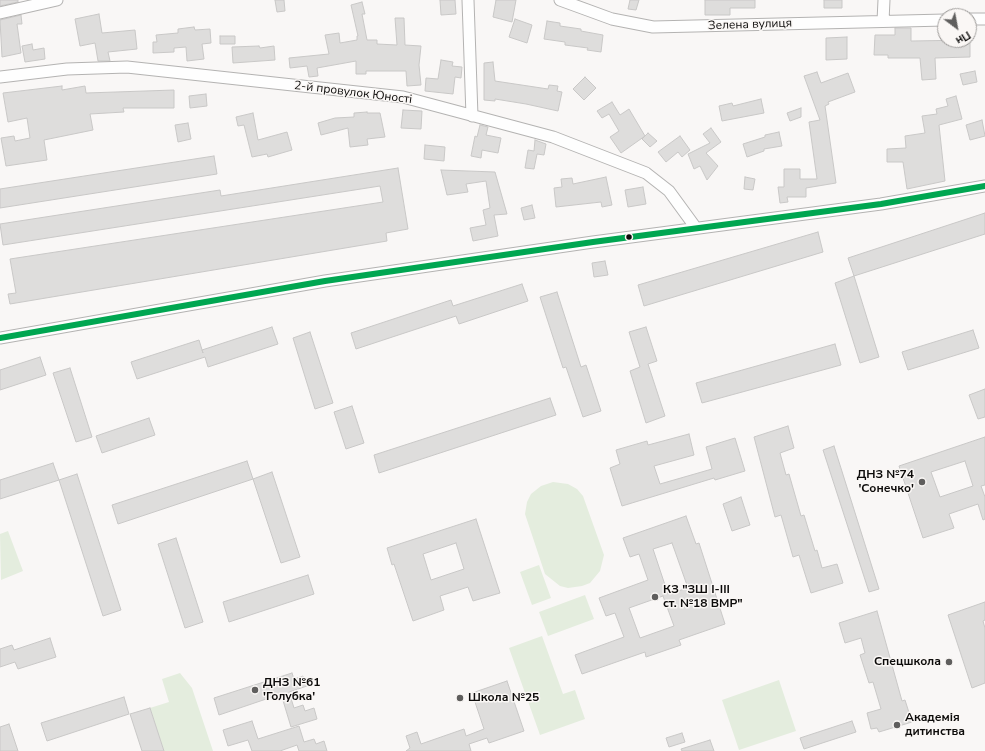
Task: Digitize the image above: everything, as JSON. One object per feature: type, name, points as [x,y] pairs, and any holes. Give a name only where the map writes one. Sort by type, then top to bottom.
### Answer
[{"type":"street","points":[[0,13],[58,0]]},
{"type":"street","points":[[468,0],[472,116]]},
{"type":"street","name":"Зелена вулиця","points":[[560,0],[612,18],[653,27],[937,20]]},
{"type":"street","points":[[883,21],[884,0]]},
{"type":"street","name":"2-й провулок Юності","points":[[0,77],[67,69],[127,67],[403,97],[554,137],[646,173],[668,191],[696,228]]},
{"type":"street","points":[[0,338],[325,281],[696,228],[881,204],[985,186]]},
{"type":"green space","points":[[553,482],[568,484],[577,489],[583,496],[604,555],[600,571],[590,583],[582,586],[568,588],[560,586],[545,574],[525,514],[527,502],[531,494],[541,486]]},
{"type":"green space","points":[[8,531],[23,571],[1,580],[0,534]]},
{"type":"green space","points":[[539,565],[551,598],[532,605],[520,572]]},
{"type":"green space","points":[[585,595],[594,619],[548,636],[539,612]]},
{"type":"green space","points":[[542,636],[563,694],[575,690],[585,719],[540,735],[509,648]]},
{"type":"green space","points":[[180,673],[192,688],[213,751],[164,751],[150,708],[169,702],[162,679]]},
{"type":"green space","points":[[779,680],[796,731],[739,750],[722,700]]},
{"type":"building","points":[[0,0],[18,0],[18,2],[0,6]]},
{"type":"building","points":[[275,0],[284,0],[285,11],[277,12]]},
{"type":"building","points":[[440,0],[455,0],[456,14],[441,15]]},
{"type":"building","points":[[496,0],[516,0],[512,22],[493,17]]},
{"type":"building","points":[[630,0],[639,0],[636,10],[628,9]]},
{"type":"building","points":[[705,0],[755,0],[755,8],[730,8],[730,15],[705,15]]},
{"type":"building","points":[[824,0],[842,0],[842,8],[824,8]]},
{"type":"building","points":[[362,2],[365,14],[362,14],[367,40],[377,40],[377,44],[397,45],[395,18],[404,18],[405,45],[421,46],[419,65],[421,85],[407,86],[406,71],[366,71],[366,74],[356,74],[356,61],[317,68],[318,76],[309,77],[307,66],[290,68],[289,58],[329,54],[325,35],[339,33],[340,43],[357,40],[358,36],[351,5]]},
{"type":"building","points":[[99,14],[102,33],[135,30],[137,49],[108,52],[110,61],[98,61],[95,43],[80,46],[75,19]]},
{"type":"building","points":[[21,15],[22,24],[17,24],[21,53],[2,57],[0,20]]},
{"type":"building","points":[[515,19],[532,25],[527,43],[509,37]]},
{"type":"building","points":[[547,21],[560,23],[560,26],[581,29],[581,31],[603,35],[601,52],[587,50],[588,48],[565,45],[565,42],[544,39]]},
{"type":"building","points":[[194,27],[195,30],[210,29],[211,43],[202,44],[204,59],[187,61],[186,47],[174,48],[174,52],[153,53],[153,42],[157,42],[156,35],[178,33],[178,29]]},
{"type":"building","points":[[895,28],[911,28],[911,41],[937,41],[937,48],[970,48],[970,57],[935,58],[936,79],[922,80],[920,58],[888,58],[888,55],[874,55],[875,35],[895,35]]},
{"type":"building","points":[[220,36],[235,36],[235,44],[220,44]]},
{"type":"building","points":[[847,37],[847,59],[826,60],[826,38]]},
{"type":"building","points":[[32,44],[33,50],[44,48],[45,59],[25,62],[22,46]]},
{"type":"building","points":[[259,46],[260,48],[274,46],[275,60],[233,63],[232,47]]},
{"type":"building","points":[[441,60],[453,62],[452,66],[462,67],[461,78],[455,77],[453,94],[425,91],[426,78],[438,79]]},
{"type":"building","points":[[493,62],[495,81],[548,89],[549,85],[558,86],[557,91],[562,92],[558,111],[495,99],[495,101],[484,100],[484,63]]},
{"type":"building","points":[[975,71],[977,82],[963,85],[960,74]]},
{"type":"building","points":[[817,72],[821,83],[848,73],[855,92],[828,102],[829,104],[825,106],[836,183],[806,188],[806,197],[787,197],[788,202],[780,203],[778,187],[784,187],[784,169],[800,169],[800,179],[817,179],[809,122],[820,120],[804,76]]},
{"type":"building","points":[[585,77],[596,88],[584,100],[573,89]]},
{"type":"building","points":[[62,86],[62,90],[85,86],[86,93],[174,90],[174,108],[123,108],[124,112],[90,114],[93,130],[44,140],[47,160],[6,166],[1,138],[14,136],[15,141],[30,138],[27,118],[8,122],[3,93]]},
{"type":"building","points":[[206,94],[207,106],[190,108],[189,96]]},
{"type":"building","points":[[956,96],[962,119],[939,125],[945,181],[907,189],[903,162],[887,162],[887,149],[906,148],[905,136],[925,133],[922,116],[937,114],[936,109],[948,106],[946,99]]},
{"type":"building","points":[[761,99],[764,113],[722,121],[719,106],[732,103],[733,106]]},
{"type":"building","points":[[612,102],[620,115],[629,109],[645,136],[621,153],[610,137],[619,131],[609,114],[602,118],[597,111]]},
{"type":"building","points":[[801,108],[801,117],[790,121],[787,113]]},
{"type":"building","points":[[403,110],[422,111],[421,129],[401,128]]},
{"type":"building","points":[[253,113],[258,140],[287,132],[292,150],[268,157],[267,154],[252,157],[244,125],[238,126],[236,117]]},
{"type":"building","points":[[354,113],[380,113],[385,137],[367,139],[368,145],[350,147],[348,128],[321,135],[318,123],[335,118],[354,117]]},
{"type":"building","points":[[982,120],[985,136],[970,140],[966,125]]},
{"type":"building","points":[[188,123],[191,139],[178,142],[175,125]]},
{"type":"building","points":[[480,125],[488,127],[486,135],[501,138],[498,153],[482,150],[481,158],[471,156],[475,136],[477,137]]},
{"type":"building","points":[[711,128],[721,142],[706,153],[718,166],[707,180],[700,166],[694,169],[688,154],[710,143],[703,134]]},
{"type":"building","points":[[779,132],[782,146],[764,149],[764,151],[747,157],[743,144],[765,137],[765,135]]},
{"type":"building","points":[[648,133],[657,141],[650,147],[642,139]]},
{"type":"building","points":[[680,136],[690,150],[682,157],[678,152],[666,162],[658,152]]},
{"type":"building","points":[[535,140],[546,144],[544,155],[537,154],[534,169],[525,168],[528,150],[534,151]]},
{"type":"building","points":[[425,145],[445,147],[444,161],[424,159]]},
{"type":"building","points":[[214,156],[217,174],[0,208],[0,189]]},
{"type":"building","points":[[398,168],[408,229],[386,233],[387,241],[10,304],[8,294],[16,293],[10,259],[383,202],[380,186],[3,245],[0,224],[220,190],[221,196]]},
{"type":"building","points":[[441,170],[495,172],[507,214],[494,215],[498,236],[473,241],[470,228],[486,225],[483,210],[490,208],[486,181],[466,184],[468,192],[447,195]]},
{"type":"building","points":[[606,177],[612,205],[602,207],[601,202],[556,207],[554,188],[562,187],[561,179],[572,178],[573,184]]},
{"type":"building","points":[[745,177],[755,179],[753,190],[744,189]]},
{"type":"building","points":[[643,187],[646,204],[628,207],[625,190]]},
{"type":"building","points":[[532,205],[535,218],[524,220],[521,208]]},
{"type":"building","points":[[985,213],[985,234],[854,276],[848,258]]},
{"type":"building","points":[[818,232],[823,252],[644,306],[638,285]]},
{"type":"building","points":[[605,261],[608,275],[594,277],[592,263]]},
{"type":"building","points":[[854,276],[879,357],[860,363],[835,283]]},
{"type":"building","points":[[522,284],[528,301],[459,324],[456,316],[356,349],[351,333],[451,300],[453,306]]},
{"type":"building","points":[[557,292],[581,367],[586,365],[601,411],[583,417],[566,367],[563,368],[540,297]]},
{"type":"building","points":[[272,327],[278,344],[208,367],[205,357],[137,379],[131,362],[199,340],[202,350]]},
{"type":"building","points":[[646,327],[657,361],[648,364],[665,416],[646,423],[630,371],[640,367],[629,332]]},
{"type":"building","points":[[973,330],[979,348],[908,370],[902,352]]},
{"type":"building","points":[[310,332],[333,403],[315,409],[293,338]]},
{"type":"building","points":[[835,344],[841,365],[702,403],[696,383]]},
{"type":"building","points":[[40,357],[46,375],[0,390],[0,370]]},
{"type":"building","points":[[70,368],[92,437],[76,442],[53,373]]},
{"type":"building","points":[[985,389],[985,417],[978,419],[969,395]]},
{"type":"building","points":[[550,398],[556,415],[379,473],[374,455]]},
{"type":"building","points":[[352,406],[364,443],[346,449],[334,412]]},
{"type":"building","points":[[149,418],[155,435],[102,453],[96,436]]},
{"type":"building","points":[[788,426],[794,448],[780,453],[786,475],[789,474],[801,516],[804,515],[822,568],[837,564],[843,583],[811,593],[799,555],[793,557],[781,515],[775,517],[754,437]]},
{"type":"building","points":[[689,434],[694,455],[654,466],[660,484],[712,469],[706,447],[735,438],[745,471],[715,480],[714,478],[622,506],[610,468],[620,464],[616,450],[647,441],[648,445]]},
{"type":"building","points":[[985,437],[985,485],[981,486],[985,497],[985,519],[983,520],[978,504],[949,514],[954,528],[923,538],[899,466]],"holes":[[[965,461],[973,486],[940,497],[931,472]]]},
{"type":"building","points":[[834,446],[879,589],[869,592],[823,450]]},
{"type":"building","points":[[247,461],[253,479],[118,524],[112,505]]},
{"type":"building","points":[[53,463],[59,480],[0,499],[0,480]]},
{"type":"building","points":[[272,472],[300,557],[281,563],[253,479]]},
{"type":"building","points":[[77,474],[121,610],[103,616],[59,480]]},
{"type":"building","points":[[741,497],[750,525],[732,531],[723,504]]},
{"type":"building","points":[[686,516],[696,544],[699,543],[725,624],[679,640],[681,645],[646,657],[645,652],[582,674],[575,655],[624,637],[615,613],[606,616],[599,598],[648,580],[639,554],[630,557],[623,538]],"holes":[[[672,543],[688,588],[668,594],[653,549]],[[663,596],[674,626],[640,638],[629,608]]]},
{"type":"building","points":[[476,519],[500,593],[473,601],[468,587],[440,596],[444,610],[413,621],[394,564],[392,565],[387,548]],"holes":[[[456,543],[464,569],[431,580],[423,554]]]},
{"type":"building","points":[[176,538],[203,622],[185,628],[158,544]]},
{"type":"building","points":[[308,575],[314,594],[229,622],[223,602]]},
{"type":"building","points":[[985,602],[985,620],[983,621],[985,628],[985,683],[972,688],[948,615]]},
{"type":"building","points":[[877,611],[902,701],[905,700],[912,722],[879,732],[877,728],[871,729],[867,713],[881,709],[873,682],[869,683],[860,655],[865,653],[861,638],[845,643],[839,623]]},
{"type":"building","points":[[50,638],[56,657],[18,669],[15,662],[0,667],[0,649],[12,645],[14,650]]},
{"type":"building","points":[[292,673],[294,679],[303,676],[307,686],[289,692],[294,708],[303,705],[305,711],[314,708],[317,719],[291,727],[281,694],[219,715],[214,698]]},
{"type":"building","points":[[507,681],[524,731],[489,743],[487,738],[469,744],[471,751],[406,751],[410,748],[406,736],[417,732],[421,744],[464,729],[466,736],[484,729],[472,693]]},
{"type":"building","points":[[124,697],[129,714],[47,741],[41,723]]},
{"type":"building","points":[[150,708],[164,751],[142,751],[130,714]]},
{"type":"building","points":[[252,721],[258,739],[299,726],[304,742],[314,739],[316,744],[324,741],[327,751],[299,751],[297,745],[280,751],[252,751],[248,740],[228,746],[223,730]]},
{"type":"building","points":[[852,721],[856,732],[804,749],[800,738]]},
{"type":"building","points":[[9,724],[18,751],[0,751],[0,727]]},
{"type":"building","points":[[682,733],[685,742],[669,747],[666,738]]},
{"type":"building","points":[[710,740],[714,751],[682,751],[681,749]]},
{"type":"transit line","points":[[0,338],[325,281],[593,242],[881,204],[985,186]]},
{"type":"place","name":"ДНЗ №74 'Сонечко'","points":[[922,482]]},
{"type":"place","name":"КЗ \"ЗШ І-ІІІ ст. №18 ВМР\"","points":[[655,597]]},
{"type":"place","name":"Спецшкола","points":[[949,662]]},
{"type":"place","name":"ДНЗ №61 'Голубка'","points":[[255,690]]},
{"type":"place","name":"Школа №25","points":[[460,698]]},
{"type":"place","name":"Академія дитинства","points":[[897,725]]}]
